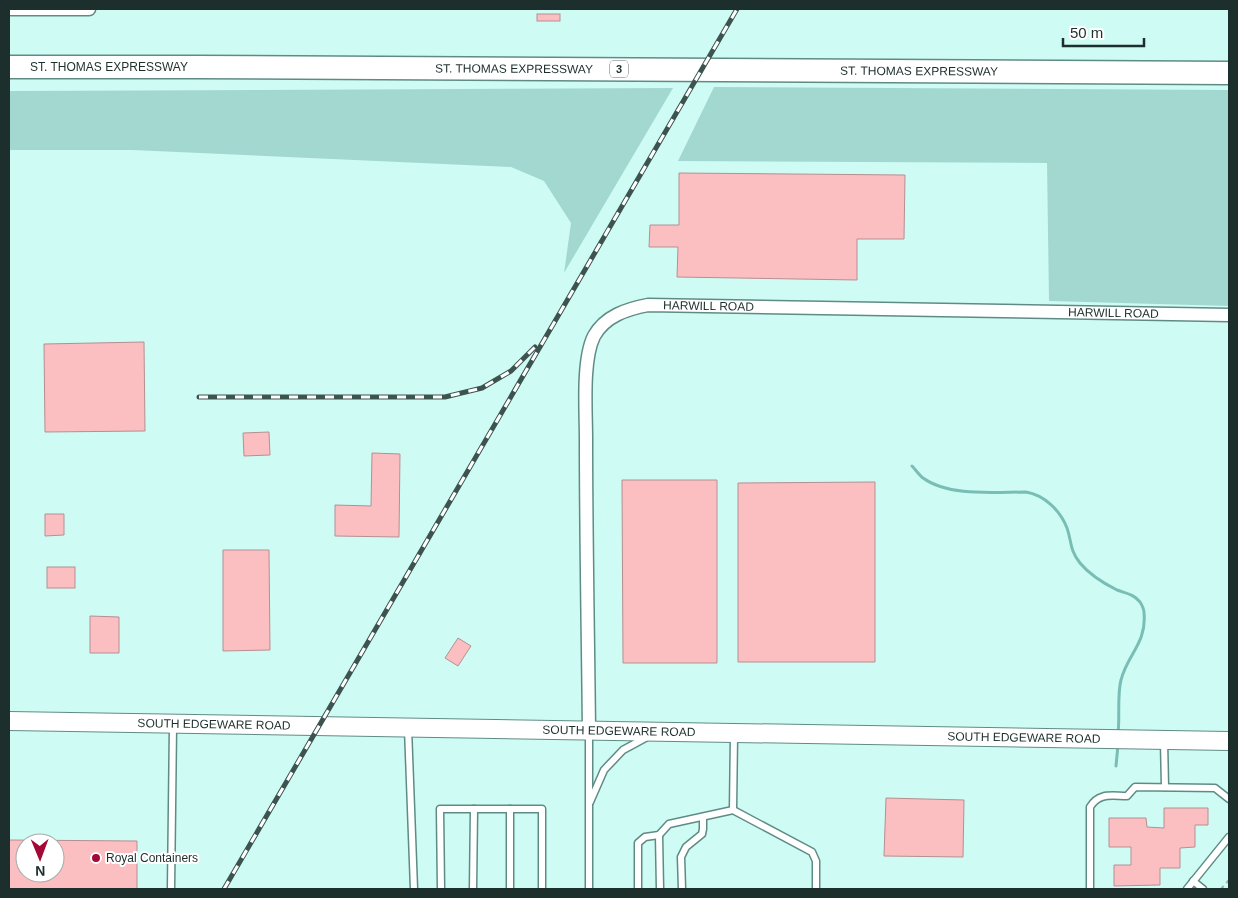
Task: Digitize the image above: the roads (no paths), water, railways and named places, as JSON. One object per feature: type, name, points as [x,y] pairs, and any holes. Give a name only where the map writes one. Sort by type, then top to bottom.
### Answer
[{"type":"highway","name":"ST. THOMAS EXPRESSWAY","points":[[9,67],[1229,73]]},
{"type":"main road","name":"SOUTH EDGEWARE ROAD","points":[[9,721],[1229,741]]},
{"type":"street","points":[[9,9],[89,9]]},
{"type":"street","name":"HARWILL ROAD","points":[[589,731],[586,483],[587,371],[589,351],[594,337],[602,326],[614,316],[628,309],[648,305],[1229,315]]},
{"type":"lane","points":[[171,889],[174,725]]},
{"type":"lane","points":[[408,728],[414,889]]},
{"type":"lane","points":[[589,731],[589,889]]},
{"type":"lane","points":[[589,805],[604,770],[623,750],[657,732]]},
{"type":"lane","points":[[733,810],[734,733]]},
{"type":"lane","points":[[1164,740],[1165,787]]},
{"type":"lane","points":[[1090,889],[1090,807],[1094,800],[1100,797],[1127,796],[1135,787],[1215,788],[1229,799]]},
{"type":"lane","points":[[441,889],[440,809],[542,809],[542,889]]},
{"type":"lane","points":[[473,889],[474,809]]},
{"type":"lane","points":[[510,809],[510,889]]},
{"type":"lane","points":[[638,889],[638,843],[645,837],[659,835],[669,824],[733,810],[812,852],[816,861],[816,889]]},
{"type":"lane","points":[[682,889],[681,857],[686,847],[702,834],[702,817]]},
{"type":"lane","points":[[659,835],[660,889]]},
{"type":"lane","points":[[1186,889],[1229,837]]},
{"type":"lane","points":[[1194,881],[1203,889]]},
{"type":"waterway","points":[[912,466],[923,478],[946,488],[987,493],[1026,492],[1039,496],[1051,504],[1064,521],[1074,554],[1080,563],[1102,582],[1138,599],[1144,610],[1143,633],[1121,680],[1118,733]]},
{"type":"waterway","points":[[1116,766],[1118,745]]},
{"type":"railway","points":[[224,889],[737,9]]},
{"type":"railway","points":[[199,397],[445,397],[482,388],[511,371],[535,347]]},
{"type":"place","name":"Royal Containers","points":[[96,858]]}]
